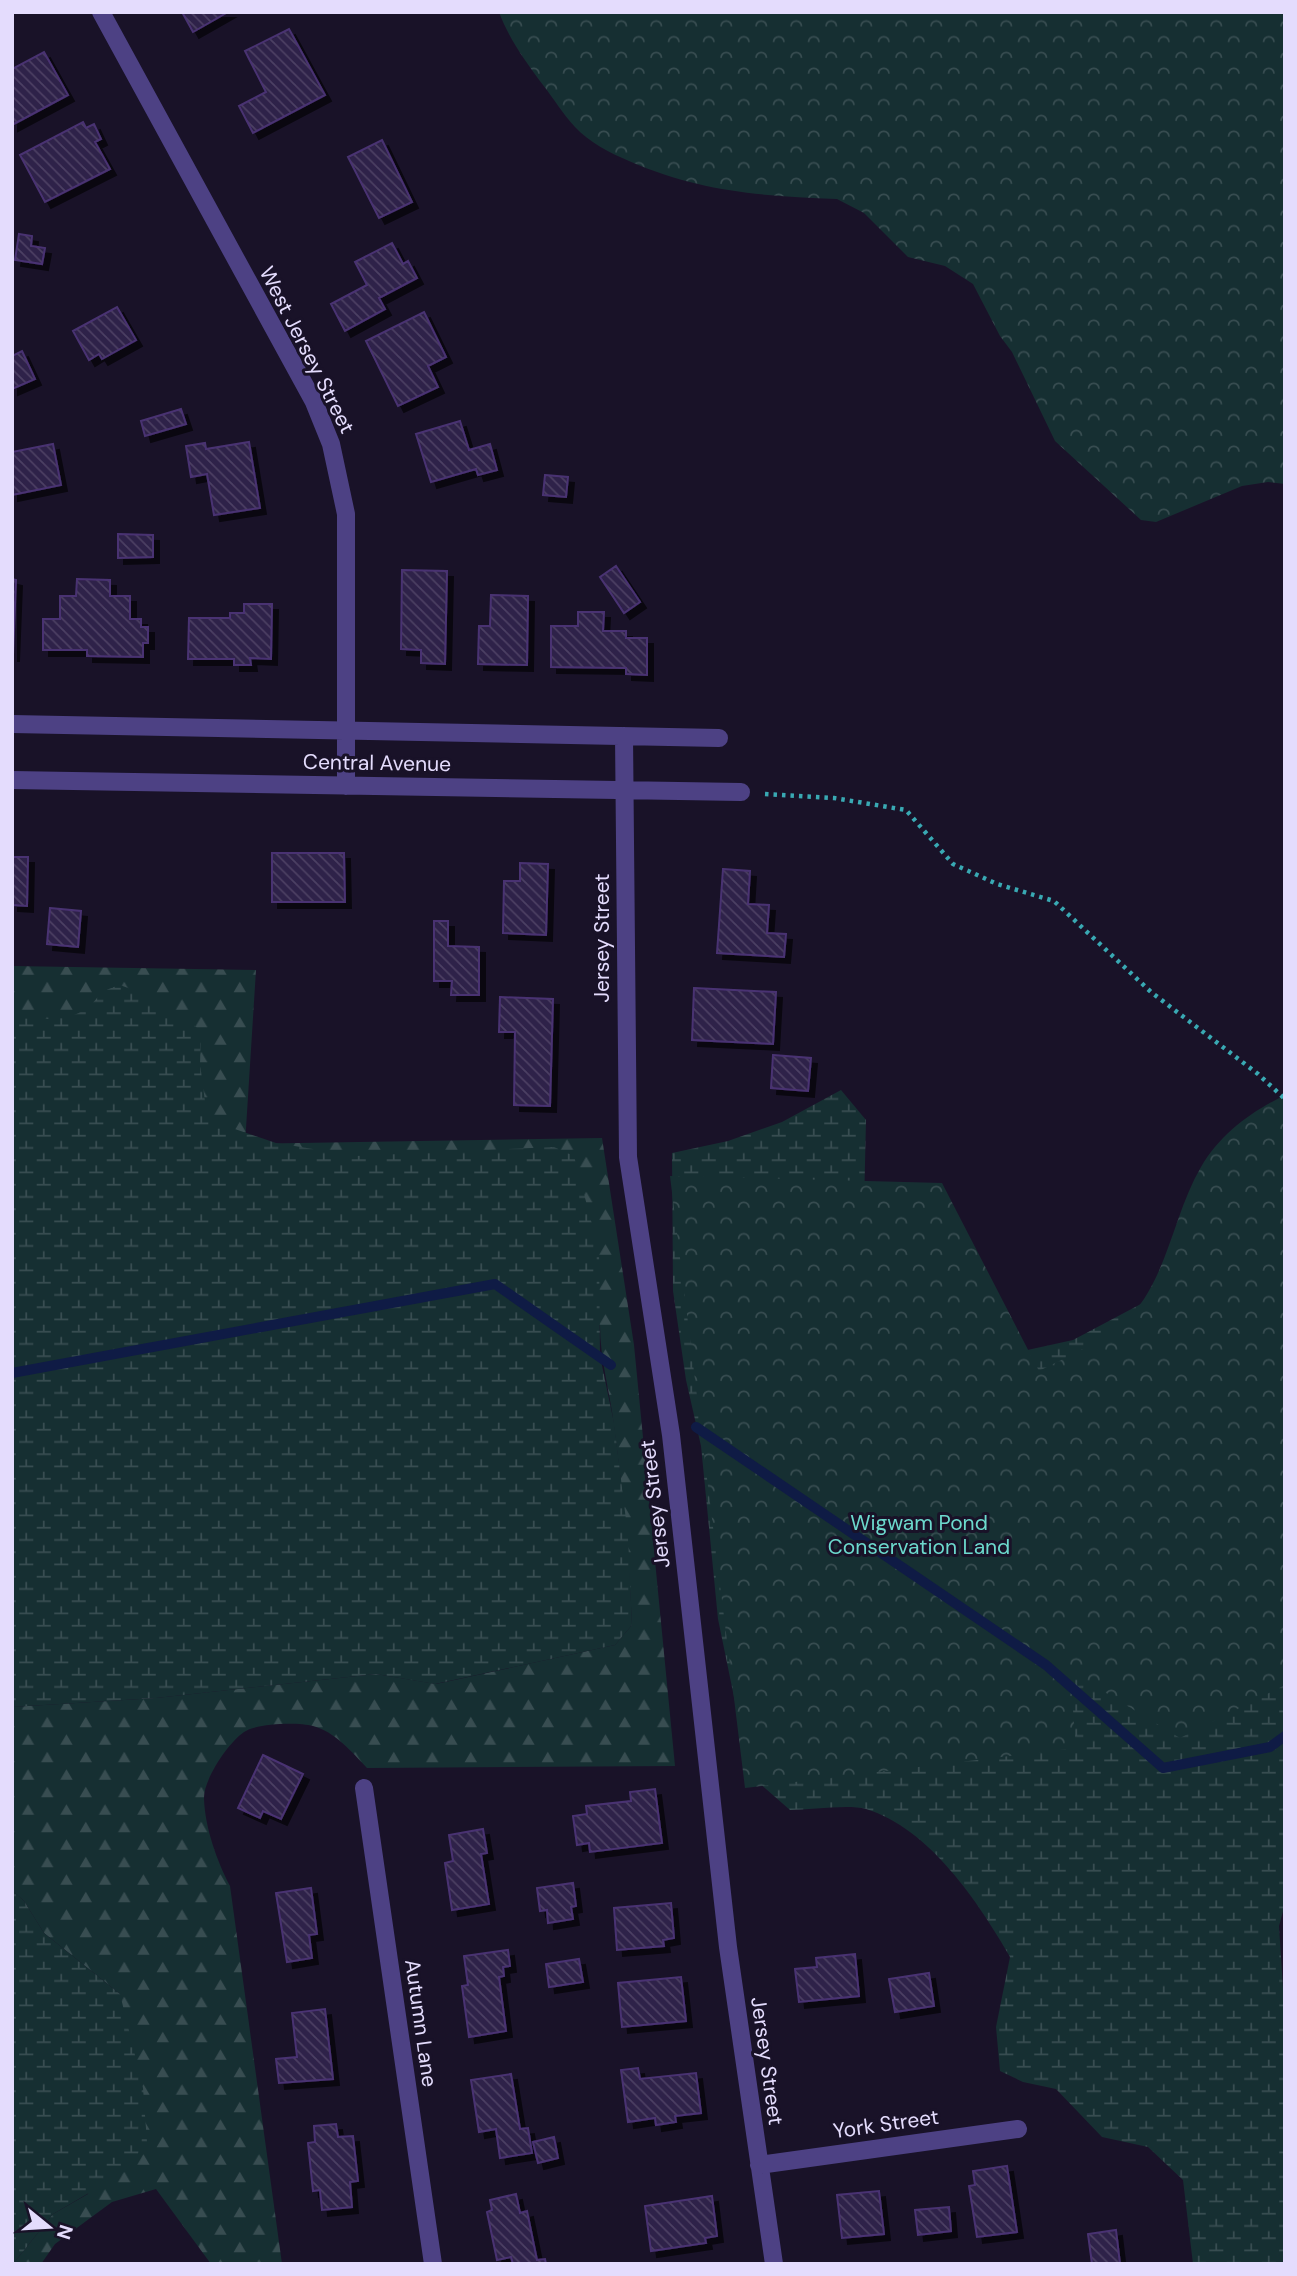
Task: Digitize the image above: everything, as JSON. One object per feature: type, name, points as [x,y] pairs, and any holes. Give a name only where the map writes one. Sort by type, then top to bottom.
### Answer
[{"type":"street","name":"West Jersey Street","points":[[101,12],[314,402],[331,443],[346,514],[346,786]]},
{"type":"street","name":"Central Avenue","points":[[12,724],[719,738]]},
{"type":"street","name":"Jersey Street","points":[[624,736],[628,1157],[671,1435],[728,1947],[774,2264]]},
{"type":"street","name":"Central Avenue","points":[[12,780],[741,792]]},
{"type":"street","name":"Autumn Lane","points":[[364,1788],[433,2264]]},
{"type":"street","name":"York Street","points":[[759,2165],[1018,2129]]},
{"type":"path","points":[[741,792],[834,798],[906,810],[953,864],[997,884],[1054,901],[1151,992],[1258,1074],[1285,1099]]},
{"type":"green space","points":[[499,12],[1285,12],[1285,484],[1268,482],[1242,486],[1156,522],[1141,520],[1055,441],[1012,352],[1000,336],[973,284],[945,266],[908,257],[864,213],[837,199],[757,194],[706,186],[655,171],[600,147],[571,122],[530,68]]},
{"type":"green space","points":[[12,966],[256,970],[245,1144],[602,1138],[634,1345],[675,1766],[367,1768],[343,1743],[328,1733],[313,1726],[298,1724],[268,1725],[250,1729],[238,1737],[224,1753],[212,1772],[205,1791],[205,1810],[212,1844],[230,1886],[282,2264],[211,2264],[156,2189],[112,2202],[55,2244],[41,2264],[13,2264],[53,2214],[88,2194],[120,1994],[44,1933],[24,1901],[12,1890],[12,1707],[156,1698],[376,1674],[436,1684],[615,1645],[632,1625],[623,1500],[600,1325],[12,1277]]},
{"type":"green space","points":[[120,985],[144,994],[163,1016],[192,1024],[201,1031],[200,1064],[206,1109],[226,1126],[276,1143],[356,1156],[554,1147],[574,1156],[599,1251],[600,1356],[614,1423],[628,1536],[632,1625],[615,1645],[435,1684],[376,1674],[156,1698],[12,1707],[12,1018],[68,1017],[90,1006],[101,993]]},
{"type":"green space","name":"Wigwam Pond Conservation Land","points":[[841,1090],[866,1120],[864,1207],[1005,1355],[1073,1340],[1154,1297],[1285,1199],[1285,1904],[1279,1926],[1285,2019],[1285,2264],[1193,2264],[1183,2180],[1148,2147],[1102,2137],[1056,2089],[1023,2082],[1000,2071],[996,2027],[1010,1957],[967,1891],[931,1850],[889,1819],[866,1809],[839,1807],[790,1810],[750,1775],[718,1619],[701,1446],[686,1380],[673,1291],[672,1153],[728,1141],[782,1122]]},
{"type":"green space","name":"Wigwam Pond Conservation Land","points":[[1285,1095],[1285,1685],[1180,1738],[1070,1671],[1076,1748],[745,1788],[670,1176],[942,1183],[1039,1371],[1110,1333],[1134,1312],[1153,1284],[1186,1199],[1209,1155],[1238,1125]]},
{"type":"green space","points":[[12,1890],[24,1901],[44,1933],[120,1994],[143,2088],[147,2142],[123,2173],[53,2214],[13,2264]]},
{"type":"building","points":[[182,12],[228,12],[193,32]]},
{"type":"building","points":[[289,29],[325,95],[253,133],[239,106],[266,92],[245,51]]},
{"type":"building","points":[[44,52],[68,95],[12,125],[12,69]]},
{"type":"building","points":[[83,122],[86,128],[94,124],[101,139],[95,142],[110,169],[45,202],[20,155]]},
{"type":"building","points":[[382,140],[412,202],[379,218],[348,157]]},
{"type":"building","points":[[19,234],[32,236],[31,246],[45,248],[42,264],[15,260]]},
{"type":"building","points":[[392,243],[403,264],[408,261],[417,278],[379,298],[385,309],[345,331],[331,304],[367,285],[355,262]]},
{"type":"building","points":[[117,307],[136,340],[102,359],[99,354],[89,360],[73,331]]},
{"type":"building","points":[[424,312],[446,357],[428,366],[438,387],[398,406],[366,341]]},
{"type":"building","points":[[22,351],[35,379],[12,389],[12,356]]},
{"type":"building","points":[[181,409],[186,424],[145,436],[141,421]]},
{"type":"building","points":[[460,421],[469,450],[490,444],[497,470],[478,475],[476,469],[431,482],[416,434]]},
{"type":"building","points":[[249,442],[260,508],[214,515],[207,474],[191,477],[186,446],[205,443],[206,449]]},
{"type":"building","points":[[53,444],[61,485],[12,495],[12,452]]},
{"type":"building","points":[[545,475],[568,477],[566,497],[543,495]]},
{"type":"building","points":[[118,534],[153,535],[153,557],[118,558]]},
{"type":"building","points":[[616,566],[640,602],[624,613],[600,577]]},
{"type":"building","points":[[402,570],[447,571],[445,664],[421,663],[421,650],[401,649]]},
{"type":"building","points":[[12,579],[16,580],[13,655],[12,655]]},
{"type":"building","points":[[77,579],[110,580],[110,596],[130,596],[130,619],[141,619],[141,627],[148,627],[148,643],[143,643],[143,657],[87,656],[87,650],[43,650],[43,619],[60,619],[60,596],[76,596]]},
{"type":"building","points":[[491,595],[528,596],[527,665],[478,664],[479,626],[490,626]]},
{"type":"building","points":[[244,604],[272,604],[271,659],[250,658],[251,665],[234,665],[234,659],[188,659],[189,618],[230,618],[230,613],[244,613]]},
{"type":"building","points":[[578,612],[604,612],[603,631],[626,631],[626,638],[647,638],[647,675],[626,674],[626,668],[551,667],[551,626],[578,626]]},
{"type":"building","points":[[272,853],[344,853],[345,902],[272,902]]},
{"type":"building","points":[[12,857],[28,857],[27,906],[12,905]]},
{"type":"building","points":[[520,863],[548,864],[546,935],[503,933],[504,881],[520,881]]},
{"type":"building","points":[[723,869],[750,871],[748,904],[769,905],[767,933],[786,934],[784,957],[717,953]]},
{"type":"building","points":[[50,908],[81,911],[78,947],[47,944]]},
{"type":"building","points":[[434,921],[448,921],[448,946],[479,947],[479,995],[451,995],[452,981],[434,981]]},
{"type":"building","points":[[694,988],[776,992],[773,1044],[692,1040]]},
{"type":"building","points":[[500,997],[553,999],[550,1106],[514,1105],[515,1032],[499,1032]]},
{"type":"building","points":[[773,1055],[811,1058],[808,1091],[771,1088]]},
{"type":"building","points":[[263,1755],[303,1774],[281,1819],[263,1811],[260,1818],[238,1808]]},
{"type":"building","points":[[655,1789],[662,1843],[590,1852],[589,1843],[577,1845],[573,1816],[587,1814],[586,1806],[631,1801],[630,1792]]},
{"type":"building","points":[[483,1829],[487,1853],[481,1854],[489,1904],[452,1910],[445,1863],[453,1861],[449,1835]]},
{"type":"building","points":[[573,1883],[576,1906],[571,1907],[573,1919],[548,1923],[547,1910],[540,1911],[537,1888]]},
{"type":"building","points":[[311,1888],[317,1934],[309,1935],[312,1958],[287,1962],[276,1893]]},
{"type":"building","points":[[671,1903],[674,1938],[663,1940],[664,1946],[617,1950],[614,1908]]},
{"type":"building","points":[[508,1950],[510,1966],[503,1967],[504,1976],[499,1977],[506,2031],[469,2037],[462,1986],[468,1985],[464,1956]]},
{"type":"building","points":[[855,1954],[859,1996],[799,2002],[795,1969],[817,1967],[816,1958]]},
{"type":"building","points":[[579,1959],[583,1982],[549,1987],[546,1964]]},
{"type":"building","points":[[929,1973],[934,2006],[895,2012],[889,1979]]},
{"type":"building","points":[[681,1977],[686,2021],[622,2027],[618,1983]]},
{"type":"building","points":[[325,2009],[333,2079],[279,2083],[276,2059],[297,2057],[292,2013]]},
{"type":"building","points":[[638,2068],[640,2079],[696,2073],[701,2113],[675,2116],[676,2122],[656,2125],[655,2118],[628,2122],[621,2070]]},
{"type":"building","points":[[511,2074],[520,2129],[528,2128],[532,2153],[500,2158],[496,2129],[479,2132],[471,2080]]},
{"type":"building","points":[[336,2124],[338,2137],[353,2136],[358,2181],[350,2182],[352,2207],[322,2210],[320,2190],[313,2191],[308,2143],[315,2142],[314,2126]]},
{"type":"building","points":[[554,2137],[558,2158],[538,2163],[533,2142]]},
{"type":"building","points":[[1007,2166],[1017,2232],[977,2237],[969,2186],[975,2185],[973,2171]]},
{"type":"building","points":[[879,2191],[884,2234],[842,2238],[837,2195]]},
{"type":"building","points":[[516,2194],[520,2213],[527,2211],[537,2260],[545,2259],[546,2264],[513,2264],[511,2257],[497,2260],[487,2212],[492,2210],[490,2200]]},
{"type":"building","points":[[712,2196],[717,2236],[705,2238],[706,2243],[651,2251],[645,2206]]},
{"type":"building","points":[[949,2207],[951,2231],[918,2235],[915,2210]]},
{"type":"building","points":[[1116,2230],[1120,2264],[1092,2264],[1088,2234]]},
{"type":"waterway","points":[[12,1373],[495,1284],[611,1365]]},
{"type":"waterway","points":[[696,1427],[1046,1665],[1163,1768],[1270,1747],[1285,1736]]}]
